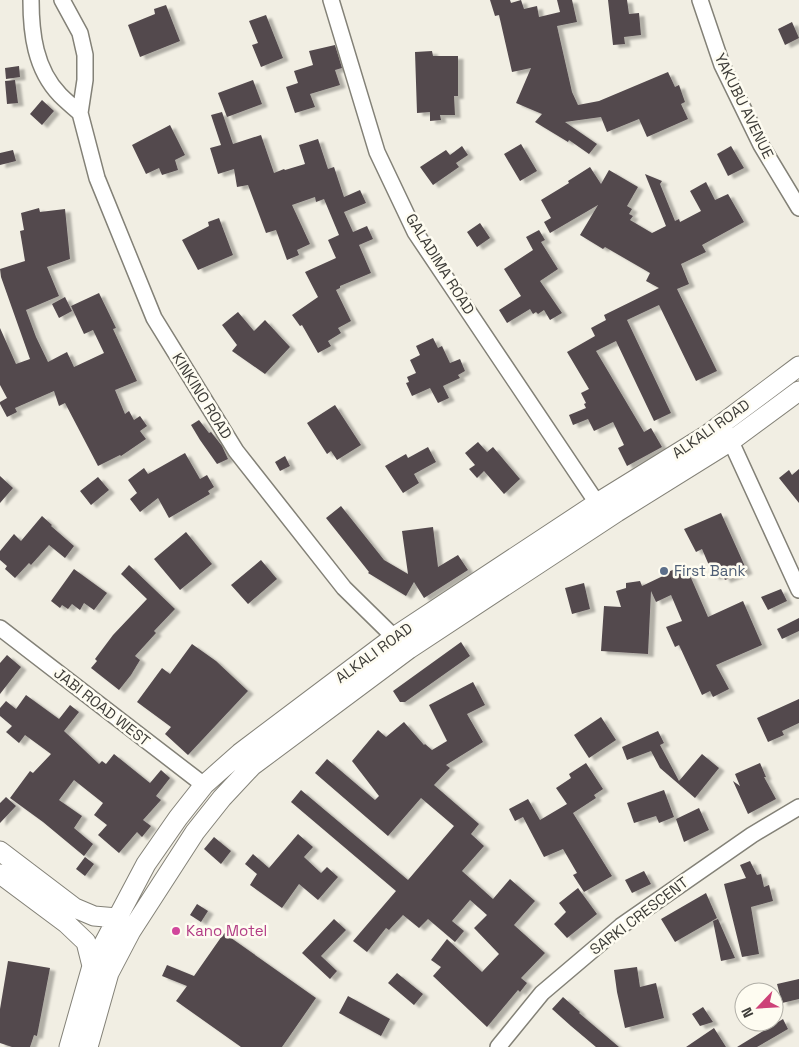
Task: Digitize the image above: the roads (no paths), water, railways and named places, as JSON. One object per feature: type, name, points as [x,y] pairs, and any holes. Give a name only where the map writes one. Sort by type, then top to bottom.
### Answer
[{"type":"main road","name":"ALKALI ROAD","points":[[69,1047],[92,966],[146,864],[204,785],[240,753],[394,637],[707,434],[799,366]]},
{"type":"main road","name":"ALKALI ROAD","points":[[88,1047],[109,973],[131,931],[195,832],[222,798],[252,766],[409,649],[617,512],[731,441],[799,391]]},
{"type":"main road","points":[[0,851],[75,908],[94,916],[117,918]]},
{"type":"main road","points":[[0,874],[66,923],[86,942],[92,966]]},
{"type":"street","points":[[31,0],[31,25],[38,59],[47,78],[59,94],[80,113]]},
{"type":"street","name":"KINKINO ROAD","points":[[62,0],[80,33],[85,56],[85,80],[80,113],[97,178],[154,318],[236,451],[344,588],[394,637]]},
{"type":"street","name":"GALADIMA ROAD","points":[[331,0],[377,152],[415,232],[598,503]]},
{"type":"street","name":"YAKUBU AVENUE","points":[[700,0],[722,65],[760,145],[799,208]]},
{"type":"street","points":[[722,423],[799,590]]},
{"type":"street","name":"JABI ROAD WEST","points":[[0,628],[204,785]]},
{"type":"street","name":"SARKI CRESCENT","points":[[498,1047],[542,993],[622,926],[752,836],[799,806]]},
{"type":"place","name":"First Bank","points":[[664,571]]},
{"type":"place","name":"Kano Motel","points":[[176,931]]}]
